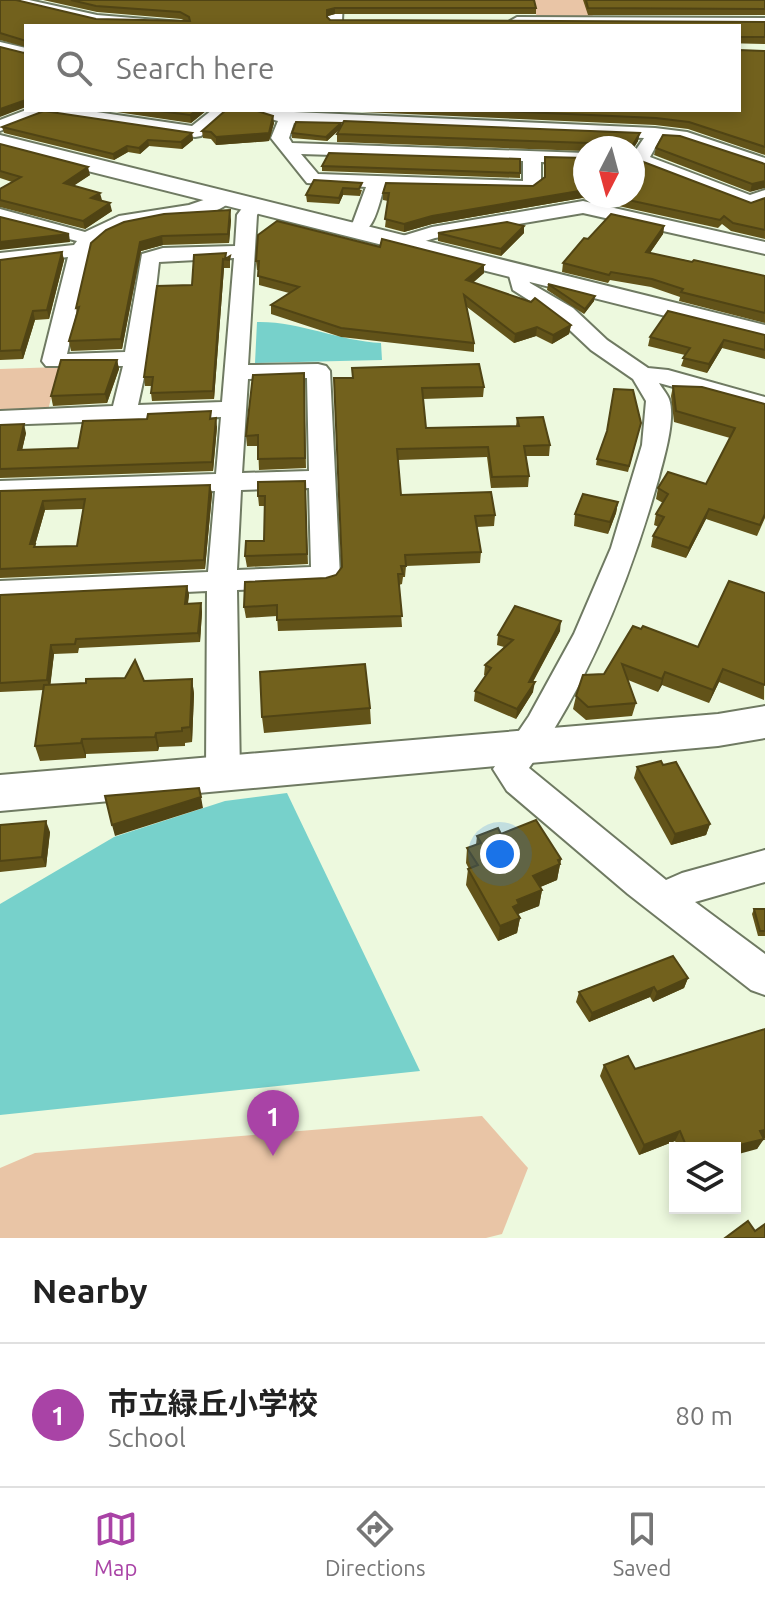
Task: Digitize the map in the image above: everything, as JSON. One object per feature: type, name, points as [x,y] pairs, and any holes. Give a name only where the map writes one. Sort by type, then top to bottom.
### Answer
[{"type":"street","points":[[11,0],[97,19],[157,24]]},
{"type":"street","points":[[336,0],[338,23]]},
{"type":"street","points":[[502,21],[638,19],[765,22]]},
{"type":"street","points":[[0,46],[24,52]]},
{"type":"street","points":[[0,126],[35,112]]},
{"type":"street","points":[[63,112],[195,132],[220,112]]},
{"type":"street","points":[[264,112],[287,118],[399,116],[655,133],[681,136],[765,164]]},
{"type":"street","points":[[287,118],[280,138],[313,179],[520,187],[532,185],[532,156]]},
{"type":"street","points":[[645,147],[655,133]]},
{"type":"street","points":[[0,142],[765,333]]},
{"type":"street","points":[[287,148],[573,158]]},
{"type":"street","points":[[645,162],[758,199]]},
{"type":"street","points":[[354,231],[362,225],[377,182]]},
{"type":"street","points":[[0,259],[84,244],[110,227],[149,216],[214,205],[224,199]]},
{"type":"street","points":[[713,211],[758,199]]},
{"type":"street","points":[[223,775],[222,579],[247,215],[253,207]]},
{"type":"street","points":[[403,242],[446,230],[583,207],[765,248]]},
{"type":"street","points":[[0,215],[84,244]]},
{"type":"street","points":[[84,244],[54,361],[136,359]]},
{"type":"street","points":[[124,413],[136,359],[149,258],[163,254],[244,252]]},
{"type":"street","points":[[518,272],[520,286],[565,313],[599,345],[642,375],[658,401],[655,445],[625,548],[589,634],[541,725],[510,769],[514,776],[641,883],[759,963]]},
{"type":"street","points":[[0,591],[326,576],[318,371],[236,372]]},
{"type":"street","points":[[642,375],[668,377],[765,405]]},
{"type":"street","points":[[0,418],[233,409]]},
{"type":"street","points":[[0,489],[323,479]]},
{"type":"street","points":[[0,793],[718,730],[765,722]]},
{"type":"street","points":[[670,902],[682,889],[765,866]]},
{"type":"shaded area","points":[[532,0],[586,0],[595,21],[538,21]]},
{"type":"shaded area","points":[[59,367],[47,414],[0,416],[0,369]]},
{"type":"shaded area","points":[[482,1116],[528,1168],[502,1234],[486,1238],[0,1238],[0,1168],[35,1153]]},
{"type":"water","points":[[257,322],[381,343],[382,360],[255,363]]},
{"type":"water","points":[[287,793],[420,1071],[0,1115],[0,904],[114,837],[225,801]]},
{"type":"building","points":[[0,0],[16,0],[96,19],[190,21],[180,12],[96,6],[71,0],[534,0],[536,8],[335,8],[327,10],[327,17],[330,20],[765,22],[765,37],[741,37],[741,24],[24,24],[24,40],[0,33]]},
{"type":"building","points":[[586,0],[765,0],[765,9],[588,8]]},
{"type":"building","points":[[0,47],[24,53],[24,101],[0,109]]},
{"type":"building","points":[[741,50],[765,51],[765,147],[689,122],[526,112],[741,112]]},
{"type":"building","points":[[41,112],[51,112],[192,133],[181,142],[148,140],[139,148],[127,146],[113,154],[2,127]]},
{"type":"building","points":[[167,112],[194,112],[190,115]]},
{"type":"building","points":[[224,112],[260,112],[273,116],[269,133],[216,137],[211,132],[202,131]]},
{"type":"building","points":[[344,121],[640,133],[638,136],[573,136],[573,142],[337,134]]},
{"type":"building","points":[[296,122],[341,123],[326,137],[292,133]]},
{"type":"building","points":[[663,135],[680,136],[765,164],[765,181],[752,184],[656,148]]},
{"type":"building","points":[[0,144],[88,167],[64,183],[100,193],[91,198],[110,203],[83,221],[0,200],[0,189],[21,177],[0,171]]},
{"type":"building","points":[[329,153],[520,159],[520,173],[322,166]]},
{"type":"building","points":[[545,157],[573,158],[573,192],[432,216],[404,224],[385,219],[389,193],[383,193],[386,183],[533,186],[545,177]]},
{"type":"building","points":[[645,163],[751,203],[765,198],[765,230],[733,223],[724,216],[720,220],[645,204]]},
{"type":"building","points":[[314,180],[362,183],[359,189],[343,188],[339,198],[306,195]]},
{"type":"building","points":[[230,210],[228,234],[162,236],[140,242],[121,339],[69,341],[91,243],[106,230],[124,222],[164,214]]},
{"type":"building","points":[[611,214],[664,226],[646,252],[765,276],[765,313],[681,292],[683,289],[652,279],[611,272],[609,275],[563,263],[584,238],[588,239]]},
{"type":"building","points":[[0,217],[69,234],[0,242]]},
{"type":"building","points":[[277,221],[380,247],[382,239],[484,265],[466,280],[531,302],[535,298],[571,325],[553,335],[537,327],[515,334],[464,295],[474,343],[341,328],[271,305],[299,287],[258,276],[258,235]]},
{"type":"building","points":[[507,222],[524,226],[501,249],[438,233]]},
{"type":"building","points":[[62,252],[47,310],[33,311],[21,350],[0,351],[0,260]]},
{"type":"building","points":[[226,253],[225,259],[230,256],[229,260],[223,259],[213,391],[151,393],[153,377],[144,377],[157,286],[192,285],[194,255]]},
{"type":"building","points":[[548,284],[595,296],[585,309]]},
{"type":"building","points":[[668,311],[765,335],[765,350],[724,340],[709,364],[683,358],[690,348],[650,337]]},
{"type":"building","points":[[61,360],[117,360],[105,394],[51,396]]},
{"type":"building","points":[[479,364],[484,387],[422,388],[426,428],[519,426],[517,418],[543,417],[550,445],[524,446],[529,476],[492,477],[488,447],[397,449],[401,495],[491,492],[495,515],[475,516],[481,552],[405,555],[406,566],[401,566],[403,574],[398,574],[402,616],[277,620],[277,605],[244,607],[245,582],[326,578],[336,575],[342,567],[334,378],[353,378],[352,368]]},
{"type":"building","points":[[304,373],[305,458],[258,459],[258,435],[246,436],[253,375]]},
{"type":"building","points":[[673,386],[702,387],[765,404],[765,514],[760,525],[709,509],[689,548],[653,536],[664,517],[656,514],[668,494],[658,488],[668,472],[706,484],[735,428],[676,411]]},
{"type":"building","points":[[614,389],[633,390],[641,423],[629,466],[597,459],[607,431]]},
{"type":"building","points":[[211,411],[210,419],[216,418],[212,462],[0,469],[0,425],[24,424],[18,450],[78,448],[83,421],[147,419],[148,414]]},
{"type":"building","points":[[305,481],[307,554],[245,556],[246,541],[264,541],[265,496],[258,496],[258,482]]},
{"type":"building","points":[[210,485],[204,560],[0,569],[0,491]],"holes":[[[85,499],[77,546],[34,547],[35,544],[30,544],[43,501]]]},
{"type":"building","points":[[583,494],[618,502],[610,522],[575,514]]},
{"type":"building","points":[[729,581],[765,593],[765,685],[723,669],[713,690],[665,672],[662,679],[622,664],[636,703],[588,707],[576,696],[583,675],[604,674],[633,626],[641,629],[643,626],[698,647]]},
{"type":"building","points":[[187,586],[185,604],[201,603],[198,633],[76,639],[75,644],[51,645],[47,680],[0,683],[0,595]]},
{"type":"building","points":[[515,606],[561,621],[529,682],[535,682],[517,709],[475,691],[491,668],[485,665],[513,640],[498,635]]},
{"type":"building","points":[[135,660],[144,681],[192,679],[190,727],[182,728],[182,731],[156,733],[155,737],[82,739],[81,743],[35,746],[44,685],[125,678]]},
{"type":"building","points":[[365,664],[370,708],[262,717],[260,672]]},
{"type":"building","points":[[661,761],[663,765],[676,762],[710,824],[675,834],[637,767]]},
{"type":"building","points":[[199,788],[201,797],[112,825],[105,796]]},
{"type":"building","points":[[536,820],[561,859],[558,860],[560,864],[533,876],[542,890],[517,900],[519,904],[513,907],[520,918],[500,926],[468,869],[478,865],[467,848],[481,843],[477,836],[498,828],[501,834]]},
{"type":"building","points":[[46,821],[42,857],[0,861],[0,825]]},
{"type":"building","points":[[754,909],[765,909],[765,931],[760,931]]},
{"type":"building","points":[[673,956],[688,978],[657,992],[654,987],[592,1013],[579,992]]},
{"type":"building","points":[[765,1029],[765,1130],[760,1131],[764,1139],[741,1145],[741,1142],[685,1142],[680,1131],[644,1145],[604,1065],[628,1056],[635,1069]]},
{"type":"building","points":[[748,1221],[755,1231],[765,1224],[765,1238],[725,1238]]},
{"type":"place","name":"市立緑丘小学校","points":[[273,1156]]}]
